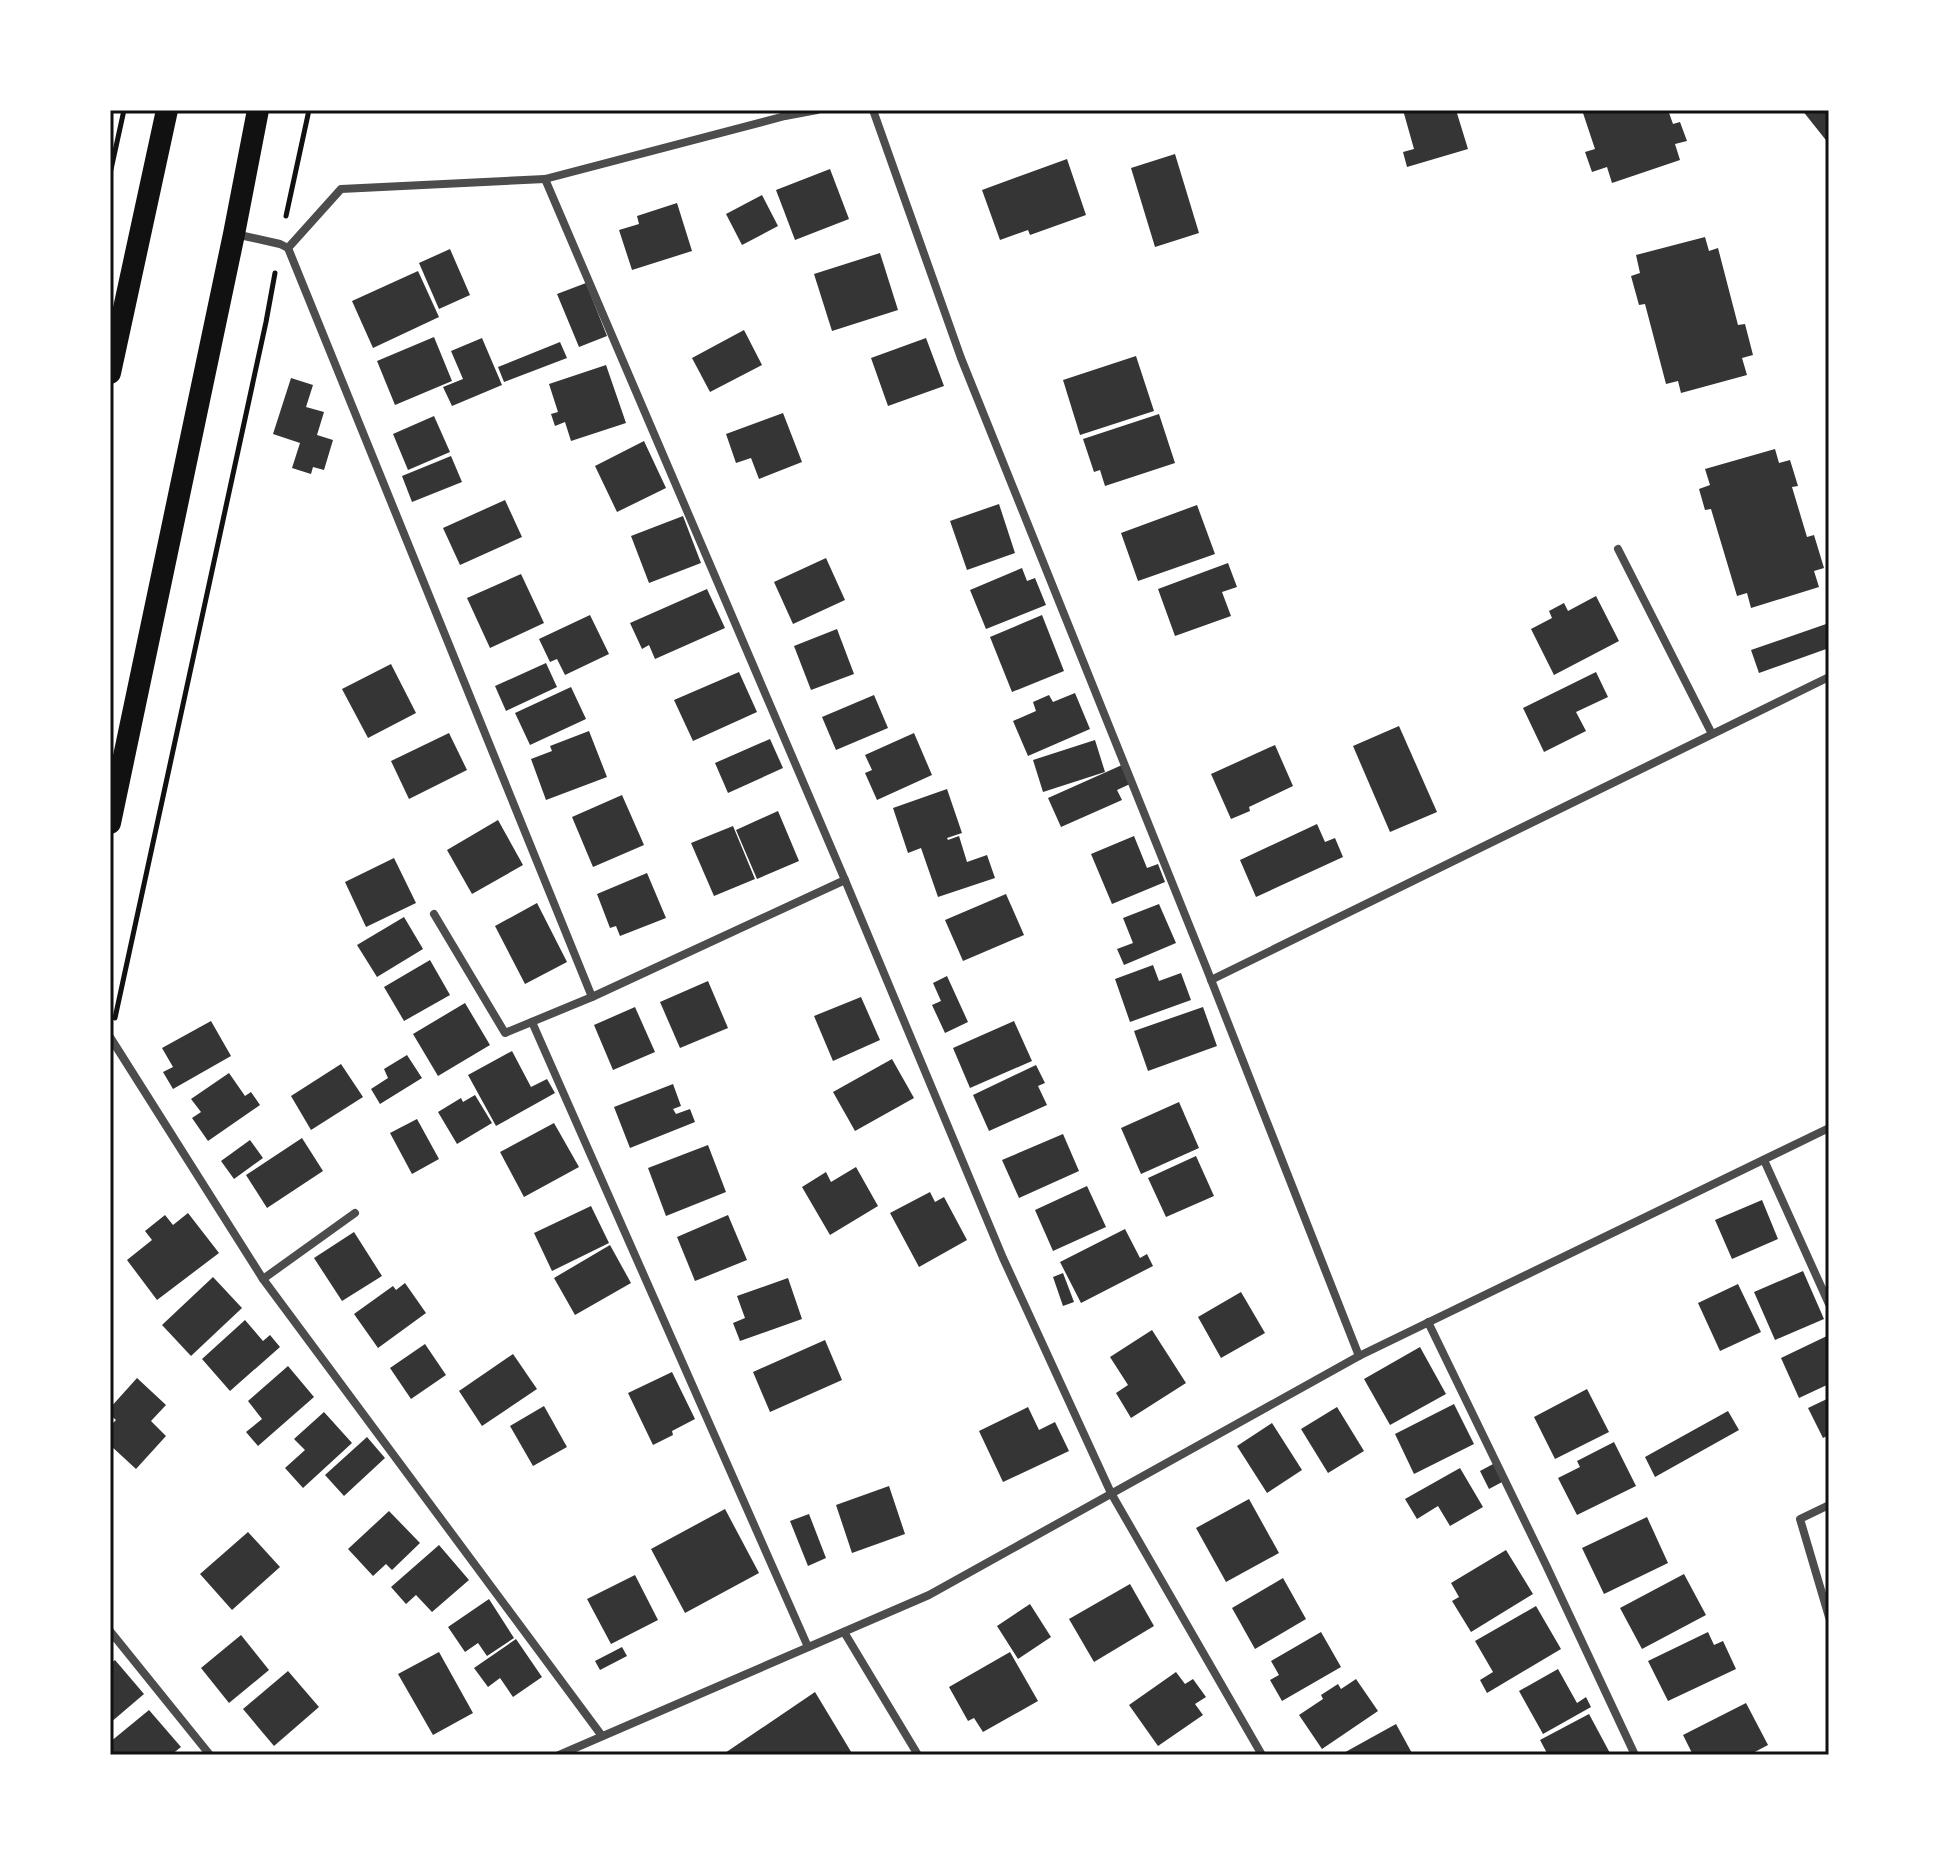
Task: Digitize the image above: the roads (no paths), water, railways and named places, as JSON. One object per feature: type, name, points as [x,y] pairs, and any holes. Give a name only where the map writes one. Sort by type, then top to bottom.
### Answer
[{"type":"highway","points":[[110,373],[167,110]]},
{"type":"highway","points":[[110,823],[258,110]]},
{"type":"street","points":[[284,246],[341,189],[545,179],[817,110]]},
{"type":"street","points":[[873,110],[961,358],[1359,1356]]},
{"type":"street","points":[[545,179],[1003,1258],[1111,1493],[1262,1755]]},
{"type":"street","points":[[234,234],[284,246]]},
{"type":"street","points":[[284,246],[592,997]]},
{"type":"street","points":[[1618,549],[1712,734]]},
{"type":"street","points":[[1211,980],[1829,677]]},
{"type":"street","points":[[434,914],[505,1033],[592,997],[845,880]]},
{"type":"street","points":[[532,1022],[808,1647]]},
{"type":"street","points":[[110,1038],[263,1279],[602,1736]]},
{"type":"street","points":[[559,1755],[929,1595],[1359,1356],[1829,1128]]},
{"type":"street","points":[[1764,1160],[1829,1304]]},
{"type":"street","points":[[263,1279],[355,1213]]},
{"type":"street","points":[[1428,1322],[1635,1755]]},
{"type":"street","points":[[1829,1505],[1800,1519],[1829,1617]]},
{"type":"street","points":[[110,1631],[210,1755]]},
{"type":"street","points":[[844,1632],[918,1755]]}]
